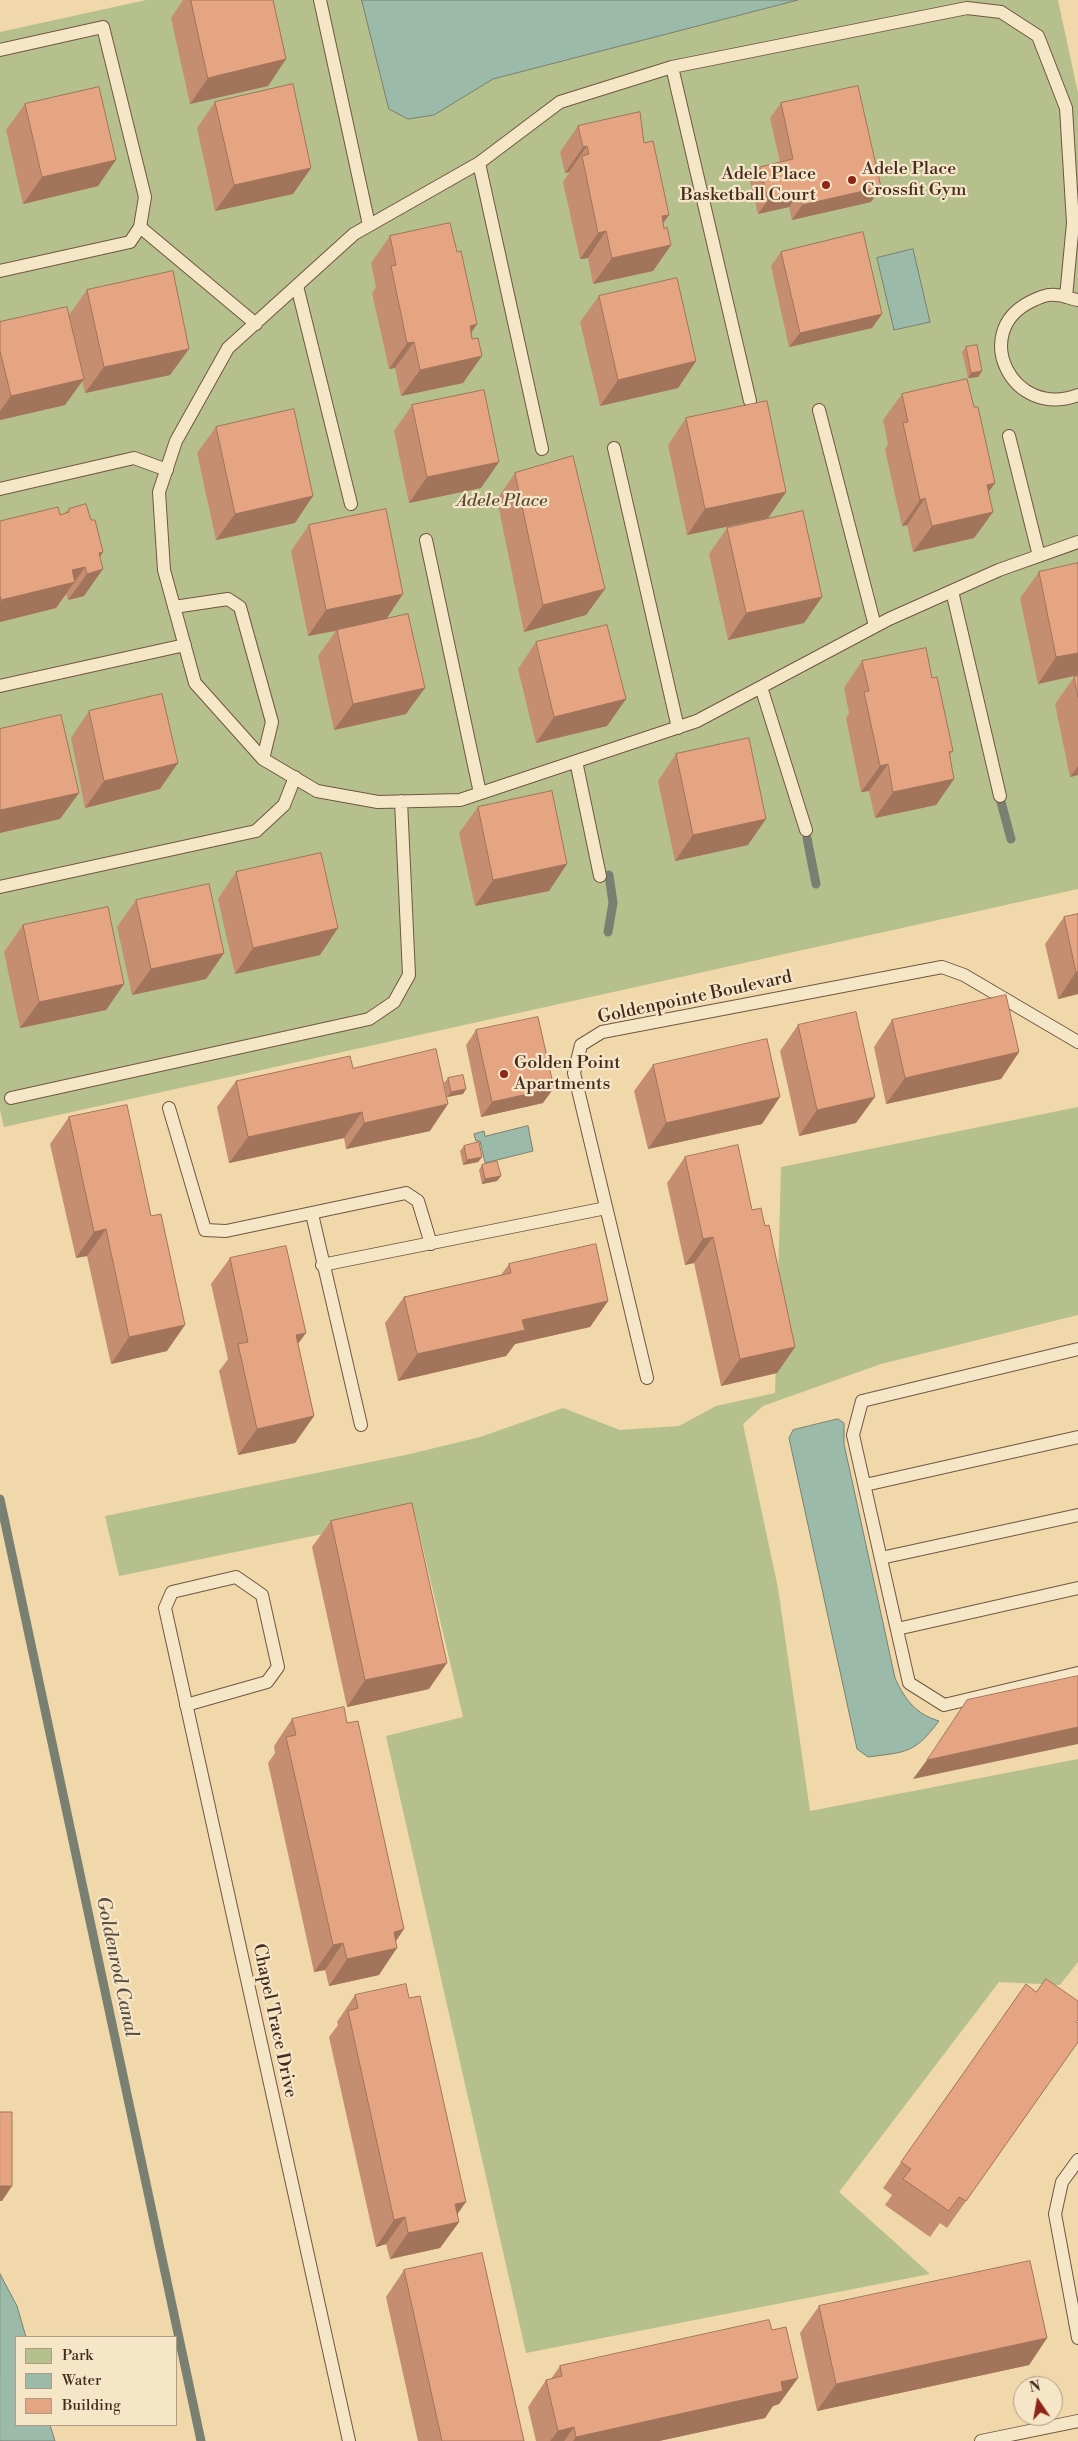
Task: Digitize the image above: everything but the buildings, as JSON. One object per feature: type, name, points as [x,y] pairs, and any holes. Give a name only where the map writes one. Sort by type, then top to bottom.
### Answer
[{"type":"lane","points":[[320,0],[369,225]]},
{"type":"lane","points":[[1078,395],[1059,401],[1036,398],[1016,385],[1008,374],[1002,358],[1004,331],[1014,314],[1021,307],[1042,296],[1056,294],[1072,299],[1074,223],[1066,108],[1038,36],[1001,12],[967,8],[672,67],[560,102],[479,164],[354,234],[228,348],[176,441],[159,492],[164,570],[195,683],[263,759],[317,791],[378,802],[460,800],[697,721],[875,626],[999,570],[1078,542]]},
{"type":"lane","points":[[0,50],[103,27],[145,197],[140,228],[130,242],[0,271]]},
{"type":"lane","points":[[672,67],[750,401]]},
{"type":"lane","points":[[479,164],[542,449]]},
{"type":"lane","points":[[140,228],[256,324]]},
{"type":"lane","points":[[297,286],[351,504]]},
{"type":"lane","points":[[819,410],[875,626]]},
{"type":"lane","points":[[1009,436],[1039,556]]},
{"type":"lane","points":[[614,448],[678,728]]},
{"type":"lane","points":[[0,489],[134,458],[167,470]]},
{"type":"lane","points":[[426,540],[480,793]]},
{"type":"lane","points":[[952,591],[1000,796]]},
{"type":"lane","points":[[174,607],[228,599],[240,607],[245,618],[272,722],[263,759]]},
{"type":"lane","points":[[0,686],[185,645]]},
{"type":"lane","points":[[761,687],[806,830]]},
{"type":"lane","points":[[576,761],[600,876]]},
{"type":"lane","points":[[0,887],[256,831],[284,805],[295,778]]},
{"type":"lane","points":[[11,1098],[368,1019],[394,1002],[409,975],[401,801]]},
{"type":"lane","name":"Goldenpointe Boulevard","points":[[647,1378],[574,1073],[581,1045],[602,1032],[942,967],[964,975],[1078,1042]]},
{"type":"lane","points":[[168,1108],[205,1230],[226,1231],[406,1193],[418,1201],[430,1244]]},
{"type":"lane","points":[[322,1265],[606,1208]]},
{"type":"lane","points":[[312,1214],[322,1265],[360,1425]]},
{"type":"lane","points":[[1078,1349],[862,1401],[853,1435],[909,1683],[944,1705],[1078,1673]]},
{"type":"lane","points":[[865,1485],[1078,1437]]},
{"type":"lane","points":[[881,1558],[1078,1515]]},
{"type":"lane","name":"Chapel Trace Drive","points":[[186,1705],[268,1682],[278,1667],[262,1595],[236,1578],[172,1592],[165,1608],[186,1705],[349,2441]]},
{"type":"lane","points":[[897,1629],[1078,1588]]},
{"type":"lane","points":[[1078,2160],[1062,2182],[1055,2214],[1078,2338]]},
{"type":"lane","points":[[981,2441],[1078,2421]]},
{"type":"green space","name":"Adele Place","points":[[146,0],[1058,0],[1078,93],[1078,889],[4,1127],[0,1110],[0,32]]},
{"type":"green space","points":[[1078,1107],[1078,1315],[881,1364],[763,1406],[743,1424],[778,1588],[810,1811],[1078,1759],[1078,1962],[1060,1985],[999,1982],[839,2192],[930,2274],[526,2353],[386,1736],[463,1717],[415,1515],[119,1576],[105,1516],[410,1454],[480,1437],[563,1408],[620,1430],[679,1426],[716,1406],[775,1393],[781,1167]]},
{"type":"water","points":[[362,0],[798,0],[493,79],[434,115],[408,119],[389,109]]},
{"type":"water","points":[[913,249],[930,322],[894,330],[877,258]]},
{"type":"water","points":[[528,1126],[533,1151],[485,1163],[480,1141],[476,1141],[474,1134],[484,1131],[485,1136]]},
{"type":"water","points":[[838,1419],[844,1423],[844,1444],[895,1678],[912,1705],[924,1714],[939,1721],[931,1732],[909,1749],[892,1754],[868,1757],[857,1749],[789,1438],[793,1430]]},
{"type":"water","points":[[0,2274],[17,2306],[26,2336],[15,2336],[15,2426],[50,2426],[55,2441],[0,2441]]},
{"type":"waterway","points":[[1001,802],[1011,839]]},
{"type":"waterway","points":[[807,838],[816,884]]},
{"type":"waterway","points":[[608,932],[613,903],[609,875]]},
{"type":"waterway","name":"Goldenrod Canal","points":[[0,1499],[201,2441]]},
{"type":"place","name":"Adele Place Crossfit Gym","points":[[852,180]]},
{"type":"place","name":"Adele Place Basketball Court","points":[[826,185]]},
{"type":"place","name":"Golden Point Apartments","points":[[504,1074]]}]
